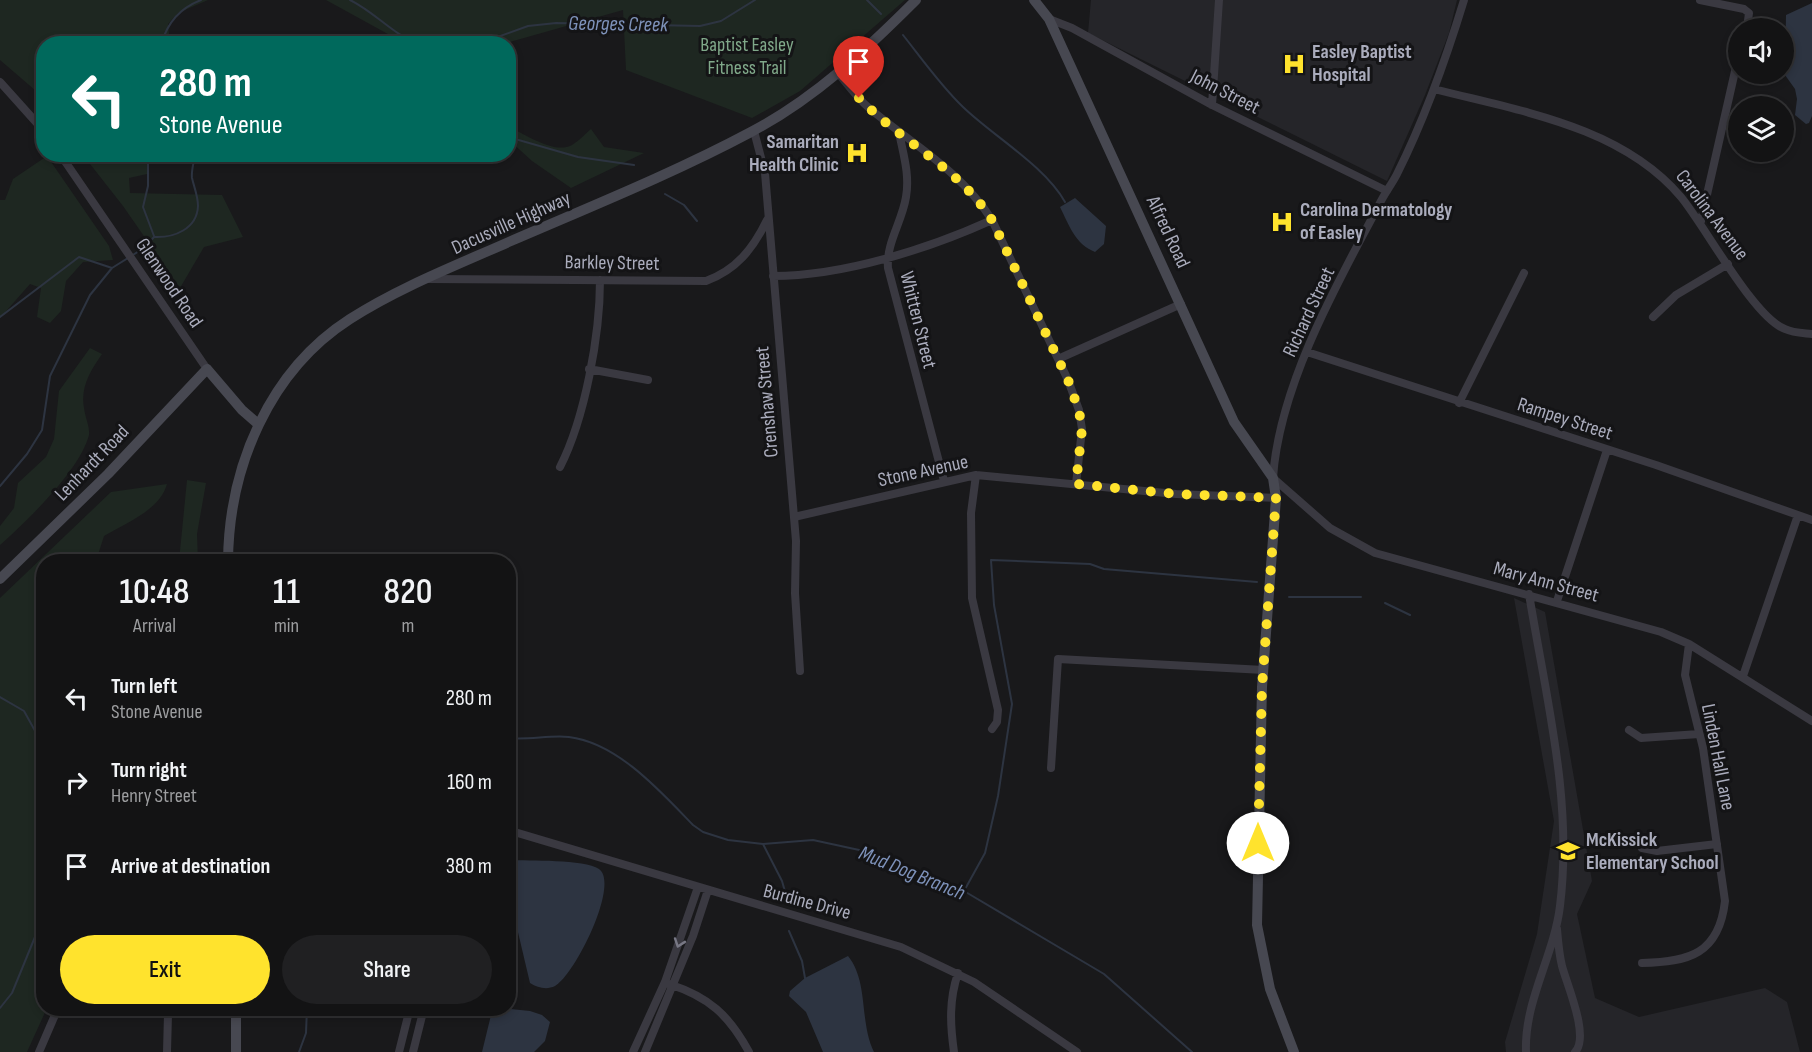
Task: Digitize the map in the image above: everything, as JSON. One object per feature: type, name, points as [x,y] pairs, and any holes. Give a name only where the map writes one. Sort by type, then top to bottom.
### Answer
[{"type":"street","name":"Dacusville Highway","points":[[229,554],[236,489],[258,424],[277,392],[326,337],[350,319],[427,279],[693,161],[754,131],[787,111],[838,73],[916,0]]},
{"type":"street","name":"Alfred Road","points":[[1034,0],[1049,19],[1234,422],[1273,478]]},
{"type":"street","points":[[1212,105],[1220,0]]},
{"type":"street","name":"Richard Street","points":[[1273,478],[1280,436],[1307,352],[1397,175],[1434,89],[1464,0]]},
{"type":"street","points":[[1700,0],[1743,9],[1749,14],[1748,18]]},
{"type":"street","name":"John Street","points":[[1049,19],[1072,28],[1212,105],[1387,191]]},
{"type":"street","points":[[838,73],[867,107],[960,179],[992,220],[1058,359],[1081,420],[1076,484]]},
{"type":"street","points":[[0,82],[36,122]]},
{"type":"street","points":[[1701,221],[1732,84]]},
{"type":"street","name":"Carolina Avenue","points":[[1434,89],[1553,120],[1592,134],[1645,163],[1668,182],[1701,221],[1757,305],[1783,329],[1812,334]]},
{"type":"street","name":"Crenshaw Street","points":[[754,131],[765,173],[794,517],[800,671]]},
{"type":"street","name":"Whitten Street","points":[[899,132],[907,175],[906,196],[887,256],[909,357],[944,481]]},
{"type":"street","name":"Glenwood Road","points":[[65,162],[207,369],[258,424]]},
{"type":"street","name":"Barkley Street","points":[[427,279],[706,281],[724,274],[741,260],[758,238],[768,219]]},
{"type":"street","points":[[773,276],[817,275],[937,242],[992,220]]},
{"type":"street","points":[[1653,317],[1666,302],[1728,264]]},
{"type":"street","points":[[1459,403],[1524,273]]},
{"type":"street","points":[[560,467],[578,418],[589,369],[597,325],[600,280]]},
{"type":"street","points":[[1058,359],[1181,304]]},
{"type":"street","name":"Rampey Street","points":[[1307,352],[1812,520]]},
{"type":"street","name":"Lenhardt Road","points":[[0,579],[108,474],[207,369]]},
{"type":"street","points":[[589,369],[648,380]]},
{"type":"street","points":[[1557,601],[1607,450]]},
{"type":"street","points":[[976,475],[971,513],[972,598],[998,710],[997,722],[992,729]]},
{"type":"street","name":"Stone Avenue","points":[[794,517],[976,475],[1176,494],[1276,498]]},
{"type":"street","points":[[1273,478],[1276,498],[1258,801],[1257,925],[1270,989],[1294,1052]]},
{"type":"street","name":"Mary Ann Street","points":[[1273,478],[1330,528],[1375,553],[1557,601],[1661,632],[1689,644],[1812,721]]},
{"type":"street","points":[[1743,676],[1798,515]]},
{"type":"street","points":[[1526,1052],[1534,994],[1556,925],[1563,862],[1564,811],[1529,594]]},
{"type":"street","name":"Linden Hall Lane","points":[[1642,963],[1689,958],[1707,945],[1723,923],[1725,901],[1717,844],[1699,734],[1685,675],[1689,644]]},
{"type":"street","points":[[1051,768],[1058,659],[1264,670]]},
{"type":"street","points":[[1629,730],[1641,738],[1699,734]]},
{"type":"street","name":"Burdine Drive","points":[[516,832],[901,947],[958,973],[1016,1008],[1077,1052]]},
{"type":"street","points":[[1642,848],[1657,851],[1717,844]]},
{"type":"street","points":[[645,1052],[698,887]]},
{"type":"street","points":[[633,1052],[693,936],[708,890]]},
{"type":"street","points":[[1556,925],[1562,965],[1579,1025],[1580,1043],[1575,1052]]},
{"type":"street","points":[[954,1052],[950,1014],[952,989],[958,973]]},
{"type":"street","points":[[669,983],[694,992],[718,1007],[749,1052]]},
{"type":"street","points":[[39,1052],[55,1016]]},
{"type":"street","points":[[167,1052],[168,1016]]},
{"type":"street","points":[[236,1016],[236,1052]]},
{"type":"street","points":[[399,1052],[408,1016]]},
{"type":"street","points":[[402,1041],[413,1048],[422,1016]]},
{"type":"shaded area","name":"Easley Baptist Hospital","points":[[1091,0],[1457,0],[1449,33],[1425,95],[1387,181],[1088,33]]},
{"type":"shaded area","name":"McKissick Elementary School","points":[[1514,598],[1545,612],[1592,881],[1577,914],[1595,998],[1639,1017],[1765,988],[1787,1002],[1800,1052],[1506,1052],[1505,1042],[1537,934],[1554,821]]},
{"type":"green space","points":[[0,0],[208,0],[178,13],[168,24],[169,36],[36,36],[36,91],[0,60]]},
{"type":"green space","name":"Baptist Easley Fitness Trail","points":[[326,0],[905,0],[800,91],[752,118],[626,70],[623,10],[516,40],[516,36],[391,36]]},
{"type":"green space","points":[[591,129],[604,147],[644,153],[571,188],[532,161],[516,146],[516,131],[539,142],[564,147],[572,145]]},
{"type":"green space","points":[[38,162],[51,162],[109,246],[113,260],[83,262],[66,281],[61,311],[50,323],[37,317],[41,288],[30,284],[0,318],[0,200],[5,200],[13,179]]},
{"type":"green space","points":[[88,162],[148,162],[147,174],[129,178],[130,193],[222,195],[243,237],[204,247],[180,288],[123,206]]},
{"type":"green space","points":[[90,348],[102,354],[85,386],[83,400],[89,435],[84,449],[51,494],[0,545],[0,526],[14,508],[18,483],[46,457],[54,439],[59,391]]},
{"type":"green space","points":[[187,480],[206,483],[197,534],[198,554],[180,554]]},
{"type":"green space","points":[[167,484],[163,493],[150,508],[104,536],[98,554],[46,554],[111,492]]},
{"type":"green space","points":[[36,564],[36,1016],[43,1016],[27,1052],[0,1052],[0,598]]},
{"type":"water","points":[[1812,3],[1812,116],[1806,124],[1795,115],[1797,99],[1791,84],[1794,84],[1794,18],[1786,18],[1786,15]]},
{"type":"water","points":[[1075,198],[1106,226],[1104,244],[1095,252],[1088,249],[1078,239],[1060,207]]},
{"type":"water","points":[[516,860],[556,861],[599,869],[604,878],[600,910],[573,965],[555,986],[542,988],[530,983],[517,928]]},
{"type":"water","points":[[848,956],[859,978],[869,1040],[874,1052],[823,1052],[806,1012],[789,996],[790,991],[805,978]]},
{"type":"water","points":[[516,1010],[530,1011],[542,1015],[550,1022],[545,1041],[534,1052],[482,1052],[491,1016],[516,1016]]},
{"type":"waterway","name":"Georges Creek","points":[[164,36],[181,12],[201,0]]},
{"type":"waterway","name":"Georges Creek","points":[[350,0],[403,36]]},
{"type":"waterway","name":"Georges Creek","points":[[500,36],[528,26],[556,23],[700,26],[721,21],[755,0]]},
{"type":"waterway","points":[[867,0],[881,14]]},
{"type":"waterway","points":[[903,35],[955,99],[1045,176],[1065,202]]},
{"type":"waterway","points":[[516,139],[578,157],[634,165]]},
{"type":"waterway","name":"Georges Creek","points":[[148,162],[148,186],[143,207],[154,236]]},
{"type":"waterway","points":[[154,237],[176,234],[194,221],[198,206],[192,175],[194,162]]},
{"type":"waterway","points":[[665,194],[684,205],[697,221]]},
{"type":"waterway","points":[[0,486],[27,454],[42,430],[50,376],[90,295],[112,268],[144,248],[154,237]]},
{"type":"waterway","name":"Georges Creek","points":[[0,317],[79,257],[112,268]]},
{"type":"waterway","points":[[964,891],[985,853],[998,796],[1012,704],[994,605],[991,560],[1090,564],[1104,569],[1257,582]]},
{"type":"waterway","points":[[1289,597],[1361,597]]},
{"type":"waterway","points":[[1385,603],[1410,615]]},
{"type":"waterway","name":"Mud Dog Branch","points":[[0,697],[24,711],[36,733]]},
{"type":"waterway","name":"Mud Dog Branch","points":[[516,738],[569,737],[587,741],[605,749],[653,784],[693,825],[703,832],[728,840],[763,844],[813,840],[873,853],[964,891],[1104,974],[1192,1052]]},
{"type":"waterway","points":[[763,844],[782,881],[788,902]]},
{"type":"waterway","points":[[789,931],[802,961],[805,978]]},
{"type":"waterway","points":[[0,1008],[12,993],[36,934]]},
{"type":"waterway","points":[[299,1052],[306,1033],[307,1016]]},
{"type":"place","name":"Easley Baptist Hospital","points":[[1294,64]]},
{"type":"place","name":"Samaritan Health Clinic","points":[[857,153]]},
{"type":"place","name":"Carolina Dermatology of Easley","points":[[1282,222]]},
{"type":"place","name":"McKissick Elementary School","points":[[1568,851]]},
{"type":"route","points":[[859,98],[867,107],[960,179],[992,220],[1068,380],[1079,411],[1082,429],[1076,484],[1176,494],[1263,500],[1276,498],[1262,687],[1258,843]]}]
